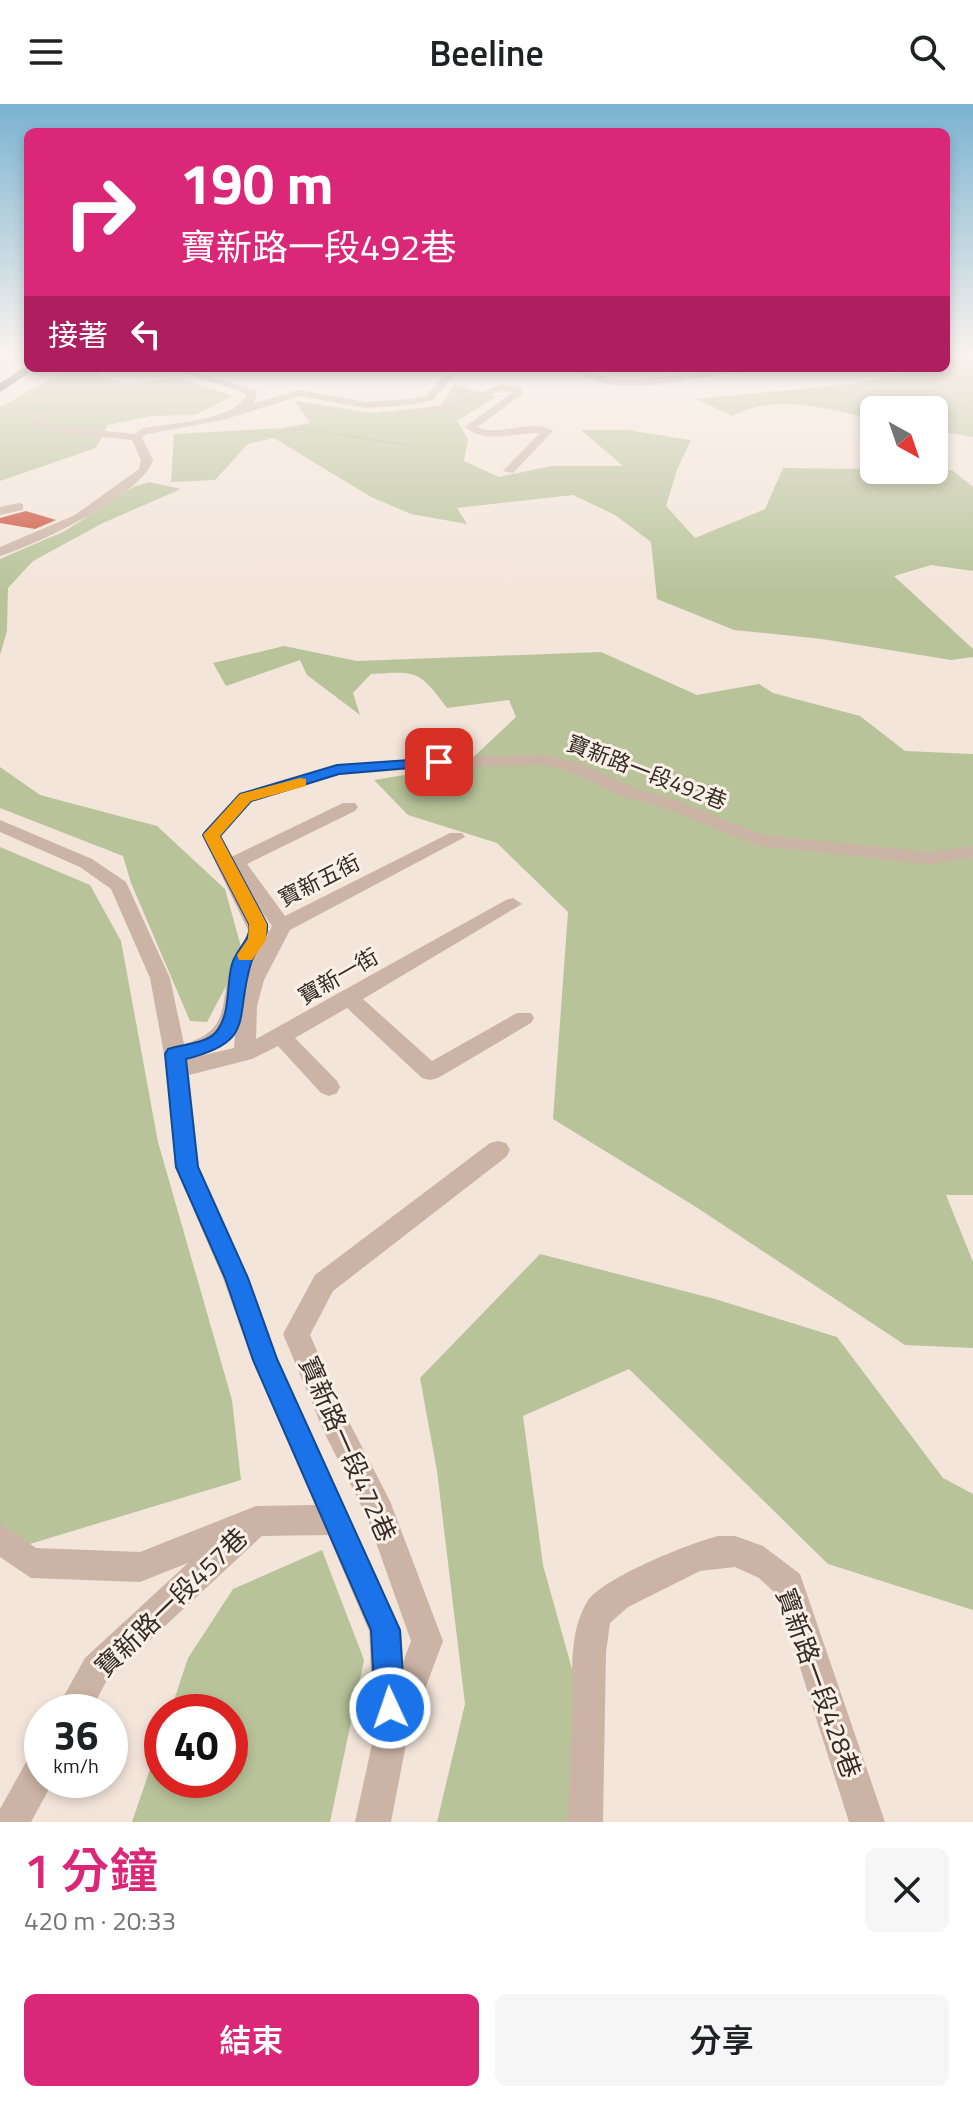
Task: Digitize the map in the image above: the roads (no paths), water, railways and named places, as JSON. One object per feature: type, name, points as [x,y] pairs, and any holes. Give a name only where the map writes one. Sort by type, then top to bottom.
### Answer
[{"type":"street","points":[[78,431],[136,437],[144,431]]},
{"type":"street","points":[[475,431],[543,431]]},
{"type":"street","points":[[509,471],[548,431]]},
{"type":"street","points":[[0,552],[79,518],[144,471],[147,460],[136,437]]},
{"type":"street","points":[[0,511],[19,507]]},
{"type":"street","name":"寶新路一段492巷","points":[[177,1062],[223,1037],[233,1015],[242,961],[259,932],[258,924],[211,835],[246,798],[337,770],[439,762],[545,760],[576,768],[628,792],[670,804],[759,840],[929,858],[973,852]]},
{"type":"street","points":[[282,926],[236,862],[349,807]]},
{"type":"street","points":[[0,825],[86,863],[119,886],[160,978],[177,1062],[187,1167],[236,1278],[265,1360],[385,1630],[391,1735],[373,1822]]},
{"type":"street","name":"寶新五街","points":[[244,1053],[247,1006],[254,980],[282,926],[456,837]]},
{"type":"street","name":"寶新一街","points":[[177,1062],[244,1053],[281,1036],[513,904]]},
{"type":"street","points":[[348,997],[430,1072],[524,1018]]},
{"type":"street","points":[[281,1036],[329,1087]]},
{"type":"street","name":"寶新路一段472巷","points":[[391,1735],[427,1641],[380,1511],[335,1424],[296,1334],[324,1283],[498,1150]]},
{"type":"street","name":"寶新路一段457巷","points":[[82,1694],[96,1669],[256,1521],[336,1520]]},
{"type":"street","points":[[0,1538],[31,1563],[140,1567],[256,1521]]},
{"type":"street","name":"寶新路一段428巷","points":[[585,1822],[590,1649],[598,1612],[619,1595],[701,1553],[722,1549],[746,1553],[770,1565],[789,1585],[867,1822]]},
{"type":"street","points":[[12,1822],[25,1798]]}]
